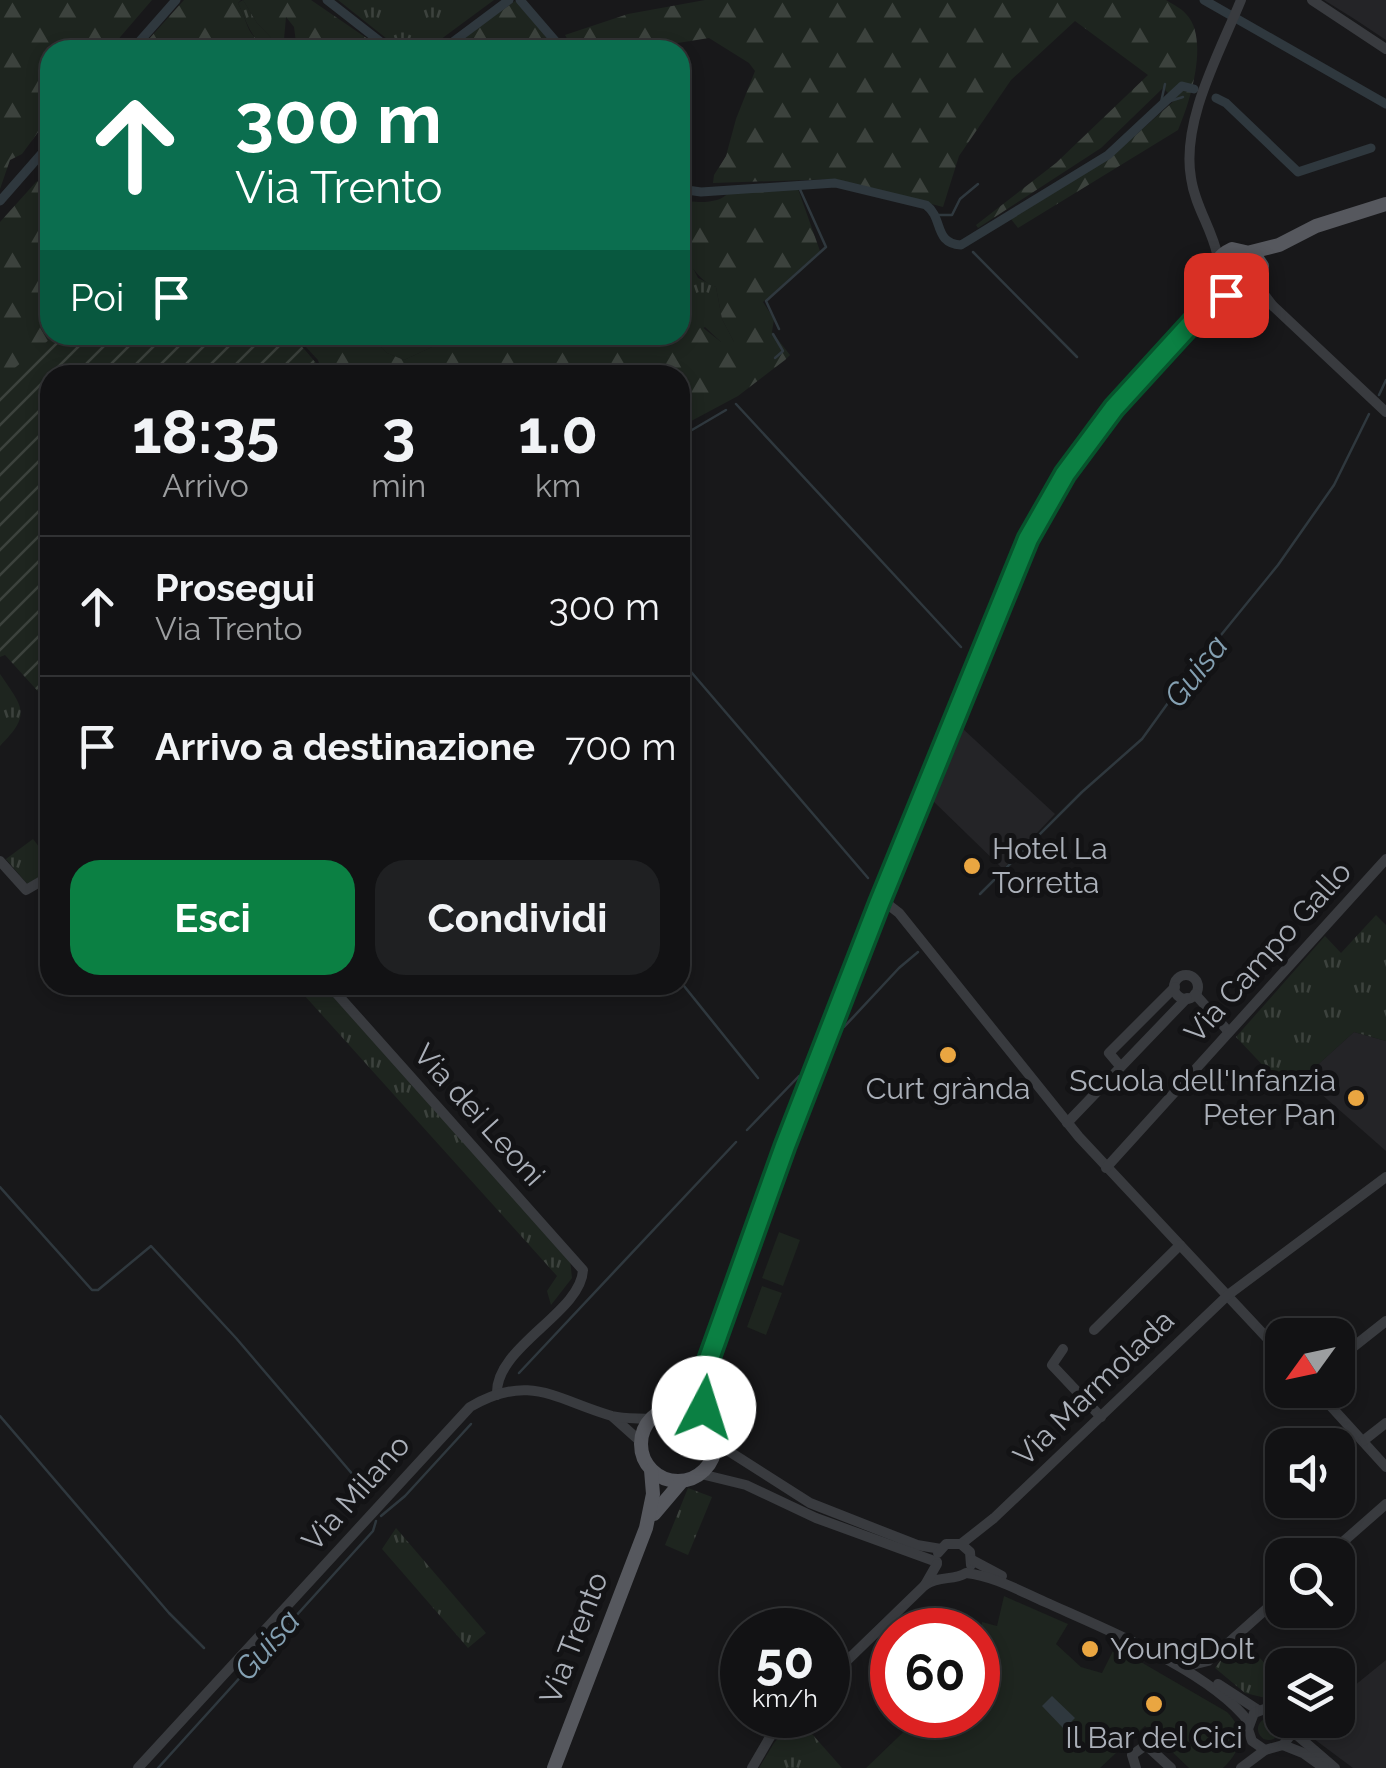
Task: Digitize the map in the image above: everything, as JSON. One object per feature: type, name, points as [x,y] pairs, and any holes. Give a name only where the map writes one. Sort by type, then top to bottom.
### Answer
[{"type":"main road","points":[[1231,297],[1215,283],[1213,273],[1218,258],[1232,249],[1251,252],[1279,245],[1316,226],[1386,204]]},
{"type":"main road","points":[[1199,315],[1231,297],[1255,291],[1262,266],[1279,245]]},
{"type":"main road","points":[[1251,252],[1262,266]]},
{"type":"main road","points":[[676,1407],[706,1367],[820,1056],[1011,576],[1044,508],[1104,420],[1199,315],[1215,283]]},
{"type":"main road","points":[[704,1418],[706,1367]]},
{"type":"main road","points":[[692,1409],[704,1418],[716,1442],[712,1460],[701,1474],[682,1481],[654,1508],[651,1470],[641,1442],[650,1419],[662,1410],[692,1409]]},
{"type":"main road","points":[[651,1470],[665,1479],[682,1481]]},
{"type":"main road","name":"Via Trento","points":[[554,1768],[654,1508]]},
{"type":"street","points":[[1312,0],[1386,48]]},
{"type":"street","points":[[1218,258],[1211,230],[1194,193],[1190,143],[1196,114],[1242,1]]},
{"type":"street","points":[[1211,230],[1232,249]]},
{"type":"street","points":[[1255,291],[1386,412]]},
{"type":"street","name":"Via Campo Gallo","points":[[1106,1168],[1386,859]]},
{"type":"street","points":[[0,862],[26,890],[40,882]]},
{"type":"street","points":[[879,904],[905,923],[1106,1168],[1265,1335]]},
{"type":"street","points":[[1066,1123],[1191,996],[1198,984],[1190,976],[1179,978],[1175,988],[1109,1053],[1120,1066]]},
{"type":"street","points":[[1175,988],[1180,996],[1191,996],[1228,1031]]},
{"type":"street","name":"Via dei Leoni","points":[[338,995],[581,1266],[580,1283],[500,1372],[497,1394]]},
{"type":"street","name":"Via Marmolada","points":[[967,1552],[994,1518],[1228,1295],[1382,1180]]},
{"type":"street","points":[[1094,1330],[1180,1245]]},
{"type":"street","points":[[1355,1346],[1386,1321]]},
{"type":"street","points":[[1062,1350],[1052,1365],[1101,1417]]},
{"type":"street","points":[[497,1394],[548,1392],[612,1416],[650,1419]]},
{"type":"street","name":"Via Milano","points":[[138,1768],[460,1416],[497,1394]]},
{"type":"street","points":[[1333,1408],[1386,1467]]},
{"type":"street","points":[[612,1416],[641,1442]]},
{"type":"street","points":[[1363,1441],[1386,1423]]},
{"type":"street","points":[[716,1442],[810,1503],[917,1546],[940,1549],[950,1543],[1130,1634],[1258,1710]]},
{"type":"street","points":[[701,1474],[746,1485],[816,1518],[937,1563],[946,1576]]},
{"type":"street","points":[[1348,1538],[1386,1504]]},
{"type":"street","points":[[850,1658],[925,1585],[940,1549]]},
{"type":"street","points":[[966,1574],[967,1552]]},
{"type":"street","points":[[925,1585],[946,1576],[966,1574],[1001,1582],[1127,1640],[1222,1695],[1249,1722],[1252,1742],[1244,1764]]},
{"type":"street","points":[[1188,1666],[1208,1661],[1265,1609]]},
{"type":"street","points":[[1208,1661],[1211,1680]]},
{"type":"street","points":[[1249,1722],[1258,1710],[1265,1708]]},
{"type":"street","points":[[752,1768],[769,1738]]},
{"type":"street","points":[[1283,1746],[1286,1738]]},
{"type":"street","points":[[1304,1738],[1336,1768]]},
{"type":"street","points":[[1252,1742],[1265,1750]]},
{"type":"street","points":[[1130,1764],[1140,1746],[1147,1745],[1171,1768]]},
{"type":"street","points":[[1244,1764],[1265,1750],[1283,1746],[1303,1753],[1324,1768]]},
{"type":"shaded area","points":[[1324,0],[1386,0],[1386,40],[1356,20]]},
{"type":"shaded area","points":[[962,728],[1055,814],[1003,869],[932,800]]},
{"type":"shaded area","name":"Scuola dell'Infanzia Peter Pan","points":[[1354,1032],[1386,1041],[1386,1151],[1303,1078]]},
{"type":"shaded area","points":[[1386,1660],[1386,1768],[1353,1768],[1313,1738],[1355,1738],[1355,1685]]},
{"type":"shaded area","points":[[1052,1696],[1075,1718],[1064,1729],[1042,1706]]},
{"type":"green space","points":[[0,0],[152,0],[118,40],[40,40],[40,130],[22,154],[10,160],[0,189]]},
{"type":"green space","points":[[184,0],[241,0],[238,3],[249,30],[258,40],[148,40]]},
{"type":"green space","points":[[243,0],[273,40],[257,40],[238,3]]},
{"type":"green space","points":[[243,0],[311,0],[369,40],[296,40],[294,27],[286,17],[284,40],[273,40]]},
{"type":"green space","points":[[338,0],[494,0],[440,40],[388,40]]},
{"type":"green space","points":[[705,0],[1166,0],[1184,12],[1193,25],[1197,38],[1196,71],[1178,130],[1018,228],[1011,219],[1110,158],[1175,100],[1163,88],[1101,148],[978,228],[976,225],[1056,163],[1148,75],[1075,21],[1011,80],[959,156],[943,207],[835,179],[713,183],[755,71],[749,63],[709,38],[568,40],[565,35],[628,14]]},
{"type":"green space","points":[[515,1],[550,40],[461,40]]},
{"type":"green space","points":[[40,180],[40,345],[301,345],[318,365],[40,365],[40,403],[0,514],[0,222]]},
{"type":"green space","points":[[798,189],[820,251],[763,302],[774,319],[772,332],[790,355],[738,396],[690,422],[690,365],[320,365],[304,345],[379,345],[404,360],[436,345],[690,345],[690,333],[702,327],[721,342],[734,342],[722,319],[716,287],[690,266],[690,201],[706,202],[728,193]]},
{"type":"green space","points":[[690,264],[698,278],[716,287],[722,319],[734,342],[721,342],[705,327],[690,334]]},
{"type":"green space","points":[[43,345],[300,345],[318,365],[40,365],[40,694],[5,655],[0,657],[0,380]]},
{"type":"green space","points":[[379,345],[436,345],[404,360]]},
{"type":"green space","points":[[0,674],[21,711],[17,726],[0,746]]},
{"type":"green space","points":[[33,839],[40,848],[40,878],[29,886],[6,859]]},
{"type":"green space","points":[[1376,915],[1386,925],[1386,1041],[1354,1032],[1303,1078],[1294,1080],[1289,1093],[1236,1037],[1325,936],[1341,953]]},
{"type":"green space","points":[[304,995],[334,995],[570,1260],[572,1278],[551,1305],[547,1291],[557,1276]]},
{"type":"green space","points":[[779,1232],[800,1240],[783,1286],[762,1278]]},
{"type":"green space","points":[[762,1286],[782,1293],[766,1335],[747,1327]]},
{"type":"green space","points":[[688,1488],[712,1497],[688,1555],[665,1545]]},
{"type":"green space","points":[[396,1528],[486,1633],[468,1648],[382,1549]]},
{"type":"green space","points":[[1004,1596],[1068,1624],[1056,1644],[1081,1667],[1102,1673],[1115,1647],[1227,1712],[1239,1734],[1234,1755],[1223,1768],[1189,1768],[1145,1726],[1100,1768],[866,1768],[897,1738],[1000,1738],[1000,1613]]},
{"type":"green space","points":[[1247,1644],[1265,1664],[1265,1698],[1245,1693],[1215,1668],[1223,1657],[1226,1659]]},
{"type":"green space","points":[[1265,1718],[1265,1738],[1276,1738],[1273,1740],[1265,1740],[1258,1733]]},
{"type":"green space","points":[[778,1738],[816,1738],[842,1768],[759,1768]]},
{"type":"waterway","points":[[141,40],[176,0]]},
{"type":"waterway","points":[[327,0],[378,40]]},
{"type":"waterway","points":[[455,40],[509,0]]},
{"type":"waterway","points":[[520,0],[554,40]]},
{"type":"waterway","points":[[1204,0],[1386,104]]},
{"type":"waterway","points":[[1160,107],[1165,84]]},
{"type":"waterway","points":[[690,190],[835,183],[926,205],[946,240],[961,245],[1108,155],[1182,86],[1194,89]]},
{"type":"waterway","points":[[1164,103],[1183,97]]},
{"type":"waterway","points":[[1216,98],[1298,172],[1371,148]]},
{"type":"waterway","points":[[0,201],[40,155]]},
{"type":"waterway","points":[[935,215],[952,215],[960,199],[978,184]]},
{"type":"waterway","points":[[779,329],[766,301],[826,247],[798,185]]},
{"type":"waterway","points":[[973,252],[1077,357]]},
{"type":"waterway","points":[[773,334],[783,351],[775,358]]},
{"type":"waterway","name":"Guisa","points":[[1379,395],[1386,380]]},
{"type":"waterway","points":[[736,404],[961,647]]},
{"type":"waterway","points":[[690,431],[726,410]]},
{"type":"waterway","name":"Guisa","points":[[980,894],[1082,792],[1142,739],[1278,565],[1334,485],[1369,414]]},
{"type":"waterway","points":[[690,671],[868,878]]},
{"type":"waterway","name":"Guisa","points":[[844,1027],[918,952]]},
{"type":"waterway","points":[[690,993],[758,1078]]},
{"type":"waterway","name":"Guisa","points":[[747,1130],[799,1076]]},
{"type":"waterway","name":"Guisa","points":[[519,1373],[736,1142]]},
{"type":"waterway","points":[[0,1187],[92,1290],[98,1290],[151,1246],[360,1483]]},
{"type":"waterway","points":[[0,1416],[169,1613],[204,1648]]},
{"type":"waterway","name":"Guisa","points":[[381,1516],[405,1496],[471,1424]]},
{"type":"waterway","name":"Guisa","points":[[158,1768],[373,1531],[376,1521]]},
{"type":"place","name":"Hotel La Torretta","points":[[972,866]]},
{"type":"place","name":"Curt grànda","points":[[948,1055]]},
{"type":"place","name":"Scuola dell'Infanzia Peter Pan","points":[[1356,1098]]},
{"type":"place","name":"YoungDoIt","points":[[1090,1649]]},
{"type":"place","name":"Il Bar del Cici","points":[[1154,1704]]},
{"type":"route","points":[[704,1408],[706,1367],[785,1146],[1011,576],[1039,518],[1084,446],[1152,364],[1199,315],[1231,297],[1226,295]]}]
